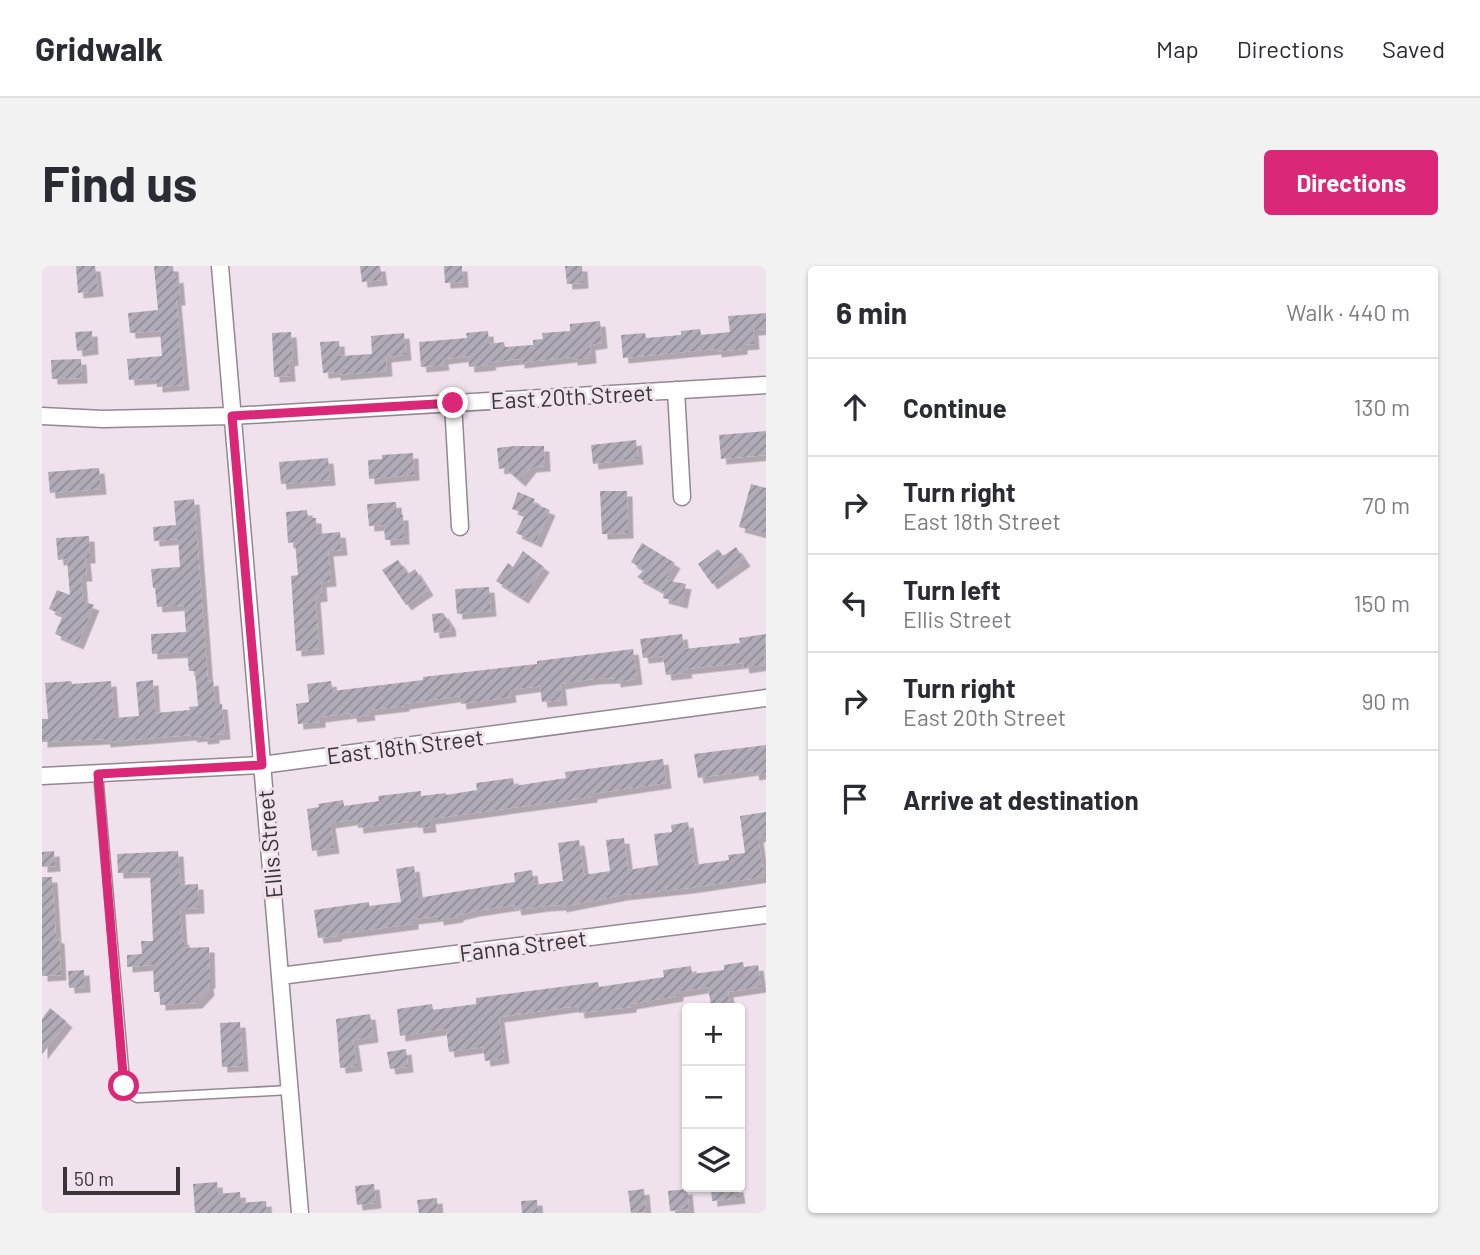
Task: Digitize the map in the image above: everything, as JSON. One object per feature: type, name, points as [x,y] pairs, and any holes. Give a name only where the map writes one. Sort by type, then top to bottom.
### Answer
[{"type":"street","name":"Ellis Street","points":[[220,266],[300,1213]]},
{"type":"street","name":"East 20th Street","points":[[42,416],[103,419],[232,416],[766,385]]},
{"type":"street","points":[[676,390],[682,497]]},
{"type":"street","points":[[453,403],[460,527]]},
{"type":"street","name":"East 18th Street","points":[[42,776],[262,765],[766,698]]},
{"type":"street","name":"Fanna Street","points":[[280,976],[766,915]]},
{"type":"lane","points":[[98,774],[126,1092],[137,1098],[290,1090]]},
{"type":"building","points":[[76,266],[95,266],[98,291],[78,293]]},
{"type":"building","points":[[154,266],[173,266],[174,278],[178,277],[180,300],[176,300],[184,385],[157,387],[157,378],[129,380],[127,359],[162,356],[160,331],[130,333],[128,313],[158,310]]},
{"type":"building","points":[[360,266],[380,266],[382,280],[362,282]]},
{"type":"building","points":[[444,266],[462,266],[463,282],[445,283]]},
{"type":"building","points":[[565,266],[582,266],[583,283],[567,284]]},
{"type":"building","points":[[766,313],[766,329],[753,330],[754,344],[742,345],[742,349],[623,358],[621,335],[645,333],[646,338],[681,335],[681,331],[700,329],[701,335],[730,332],[728,316]]},
{"type":"building","points":[[600,321],[602,343],[590,345],[591,358],[572,360],[572,357],[519,363],[519,359],[469,367],[468,356],[443,359],[444,365],[421,367],[419,342],[467,338],[466,333],[488,331],[489,344],[504,342],[505,347],[533,345],[533,340],[543,339],[542,333],[570,331],[570,324]]},
{"type":"building","points":[[92,331],[93,349],[77,351],[75,332]]},
{"type":"building","points":[[291,332],[293,360],[289,361],[290,376],[274,377],[272,333]]},
{"type":"building","points":[[404,333],[406,355],[386,357],[387,371],[335,375],[335,372],[323,373],[320,342],[339,341],[340,356],[372,354],[371,336]]},
{"type":"building","points":[[81,359],[82,378],[52,379],[51,360]]},
{"type":"building","points":[[766,431],[766,455],[721,459],[719,435]]},
{"type":"building","points":[[636,440],[638,459],[593,464],[591,445]]},
{"type":"building","points":[[544,446],[545,466],[531,467],[520,481],[505,468],[499,469],[497,448]]},
{"type":"building","points":[[413,453],[414,475],[369,479],[368,460],[382,459],[382,455]]},
{"type":"building","points":[[328,458],[330,480],[281,484],[279,462]]},
{"type":"building","points":[[99,468],[101,489],[50,493],[48,472]]},
{"type":"building","points":[[751,484],[766,488],[766,534],[739,527]]},
{"type":"building","points":[[600,491],[627,491],[628,533],[602,534]]},
{"type":"building","points":[[518,492],[535,499],[533,503],[550,510],[536,542],[516,533],[525,514],[512,509]]},
{"type":"building","points":[[194,499],[208,681],[213,680],[215,704],[222,704],[225,734],[202,739],[202,736],[191,735],[105,742],[105,739],[42,742],[42,719],[48,719],[45,683],[111,681],[114,718],[139,716],[136,682],[153,680],[155,713],[190,710],[189,707],[198,706],[195,671],[189,671],[187,652],[152,654],[151,634],[186,632],[184,605],[157,607],[151,569],[180,567],[178,539],[154,541],[153,527],[176,525],[174,501]]},
{"type":"building","points":[[396,502],[397,515],[403,515],[404,539],[385,540],[384,525],[369,526],[367,504]]},
{"type":"building","points":[[307,510],[308,518],[316,518],[317,534],[340,532],[342,550],[328,551],[331,581],[321,582],[322,596],[315,597],[319,649],[296,651],[291,576],[298,575],[295,542],[288,543],[286,512]]},
{"type":"building","points":[[89,536],[90,558],[85,558],[87,576],[81,576],[83,601],[94,605],[78,644],[55,634],[63,615],[49,609],[57,590],[70,595],[67,559],[58,560],[56,538]]},
{"type":"building","points":[[642,543],[675,563],[665,580],[686,584],[682,603],[663,598],[664,592],[637,577],[644,570],[631,562]]},
{"type":"building","points":[[736,547],[745,561],[712,584],[698,564],[718,549],[723,556]]},
{"type":"building","points":[[523,551],[544,567],[523,598],[496,581],[508,563],[513,567]]},
{"type":"building","points":[[398,560],[408,574],[415,569],[428,590],[406,605],[382,570]]},
{"type":"building","points":[[489,587],[491,611],[457,614],[455,589]]},
{"type":"building","points":[[443,613],[451,631],[434,633],[432,614]]},
{"type":"building","points":[[682,634],[684,649],[740,643],[739,638],[766,634],[764,665],[744,668],[743,663],[686,669],[687,673],[666,675],[663,656],[643,658],[640,639]]},
{"type":"building","points":[[633,649],[637,679],[615,682],[615,678],[593,679],[560,684],[562,700],[542,702],[540,686],[510,690],[511,697],[461,704],[460,696],[369,710],[370,715],[352,717],[351,713],[320,717],[320,722],[298,724],[296,704],[309,702],[307,684],[331,681],[333,691]]},
{"type":"building","points":[[766,745],[766,773],[754,775],[753,770],[698,778],[694,754]]},
{"type":"building","points":[[663,759],[666,783],[592,794],[592,797],[430,819],[431,827],[418,828],[417,821],[358,828],[357,819],[330,823],[334,848],[312,851],[307,809],[319,807],[318,804],[343,800],[344,806],[379,801],[378,796],[421,791],[421,796],[446,795],[477,790],[476,783],[513,778],[514,786],[566,778],[565,772]]},
{"type":"building","points":[[766,812],[766,835],[758,837],[764,877],[622,895],[561,907],[544,906],[516,910],[515,905],[438,920],[438,916],[413,919],[413,924],[318,938],[314,910],[369,902],[369,906],[401,902],[396,869],[414,866],[418,898],[515,882],[514,873],[532,870],[534,885],[563,881],[558,843],[579,840],[584,875],[610,871],[606,840],[624,838],[628,870],[658,865],[654,834],[672,832],[671,825],[688,822],[694,865],[729,860],[728,855],[745,853],[740,816]]},
{"type":"building","points":[[54,851],[55,866],[42,867],[42,852]]},
{"type":"building","points":[[178,851],[180,885],[198,884],[199,908],[180,909],[182,940],[184,939],[184,948],[209,947],[210,983],[209,990],[197,1003],[160,1005],[160,992],[154,992],[153,965],[127,967],[127,955],[142,954],[141,941],[153,941],[150,872],[118,873],[117,854]]},
{"type":"building","points":[[42,877],[52,877],[61,975],[42,976]]},
{"type":"building","points":[[743,962],[744,967],[758,965],[761,987],[728,992],[730,1003],[711,1003],[708,987],[678,992],[678,996],[631,1004],[631,1007],[579,1013],[578,1006],[499,1017],[504,1058],[485,1061],[483,1047],[449,1052],[446,1029],[400,1036],[397,1009],[432,1004],[433,1010],[476,1004],[476,998],[598,982],[599,987],[664,977],[663,970],[691,966],[692,974],[724,970],[724,965]]},
{"type":"building","points":[[84,970],[85,987],[69,988],[68,971]]},
{"type":"building","points":[[50,1008],[67,1022],[42,1054],[42,1019]]},
{"type":"building","points":[[370,1014],[373,1037],[353,1040],[357,1066],[340,1068],[336,1019]]},
{"type":"building","points":[[240,1022],[243,1066],[222,1067],[220,1023]]},
{"type":"building","points":[[406,1049],[408,1067],[390,1069],[387,1052]]},
{"type":"building","points":[[217,1182],[218,1194],[240,1192],[241,1203],[266,1201],[267,1213],[195,1213],[193,1184]]},
{"type":"building","points":[[374,1184],[376,1203],[357,1205],[355,1186]]},
{"type":"building","points":[[644,1189],[646,1212],[631,1213],[628,1191]]},
{"type":"building","points":[[682,1190],[682,1192],[687,1192],[689,1209],[670,1211],[668,1191]]},
{"type":"building","points":[[711,1192],[739,1192],[740,1198],[712,1201]]},
{"type":"building","points":[[437,1198],[438,1213],[419,1213],[417,1200]]},
{"type":"building","points":[[537,1200],[538,1213],[522,1213],[521,1201]]},
{"type":"route","points":[[124,1086],[98,774],[262,765],[232,416],[453,403]]}]
